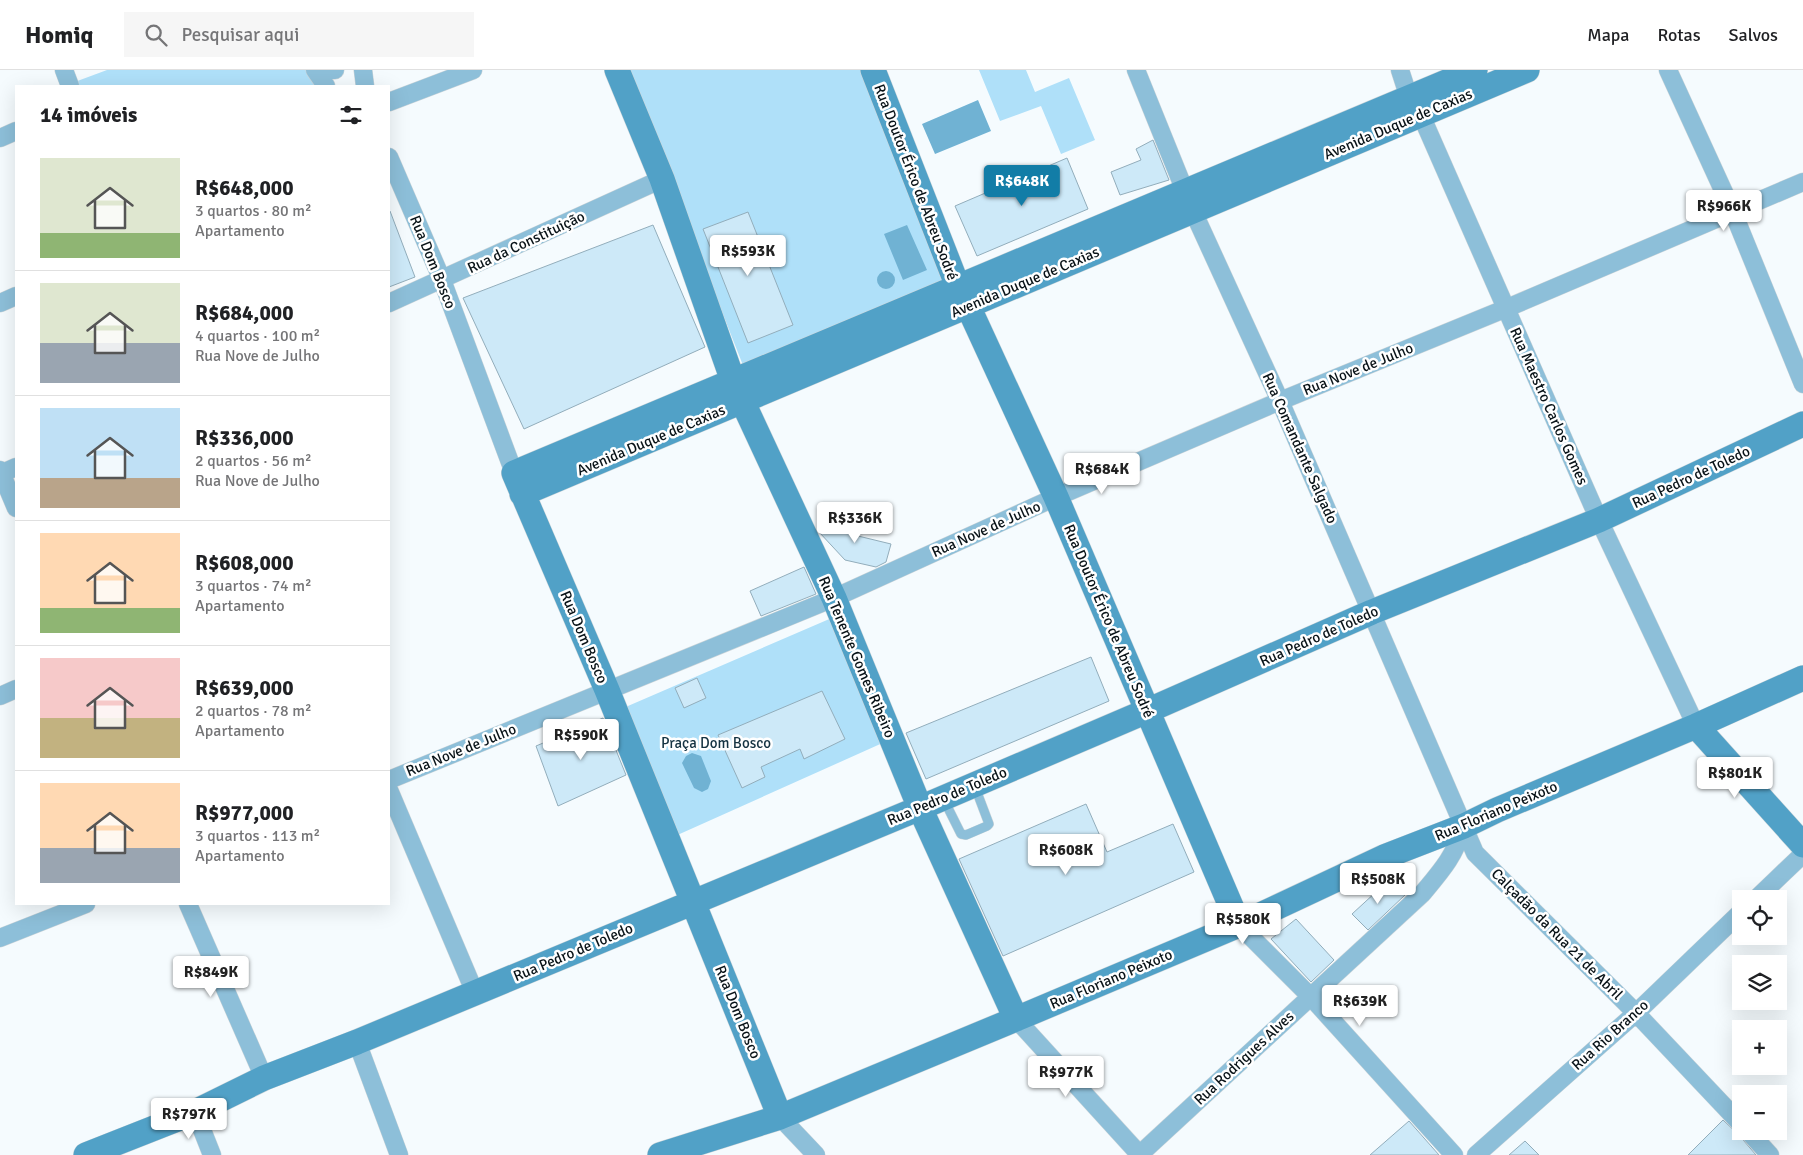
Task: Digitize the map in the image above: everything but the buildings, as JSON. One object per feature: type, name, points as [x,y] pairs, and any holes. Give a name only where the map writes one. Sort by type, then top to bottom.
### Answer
[{"type":"main road","name":"Rua Tenente Gomes Ribeiro","points":[[617,70],[662,180],[738,391],[834,598],[920,808],[1016,1019]]},
{"type":"main road","name":"Rua Doutor Érico de Abreu Sodré","points":[[873,70],[963,296],[1056,497],[1239,925]]},
{"type":"main road","name":"Avenida Duque de Caxias","points":[[1189,201],[1387,129],[1438,86],[1475,70]]},
{"type":"main road","name":"Avenida Duque de Caxias","points":[[518,483],[1415,106],[1527,70]]},
{"type":"main road","name":"Rua Pedro de Toledo","points":[[86,1155],[195,1112],[264,1078],[357,1042],[944,798],[1372,612],[1599,520],[1803,424]]},
{"type":"main road","name":"Rua Dom Bosco","points":[[518,483],[607,690],[780,1117]]},
{"type":"main road","name":"Rua Floriano Peixoto","points":[[660,1155],[780,1117],[1016,1019],[1239,925],[1384,857],[1464,826],[1803,678]]},
{"type":"main road","points":[[1696,726],[1803,845]]},
{"type":"street","points":[[64,70],[70,85]]},
{"type":"street","points":[[315,70],[325,85]]},
{"type":"street","points":[[363,70],[365,85]]},
{"type":"street","points":[[390,102],[473,70]]},
{"type":"street","name":"Rua Comandante Salgado","points":[[1136,70],[1189,201],[1280,400],[1464,826]]},
{"type":"street","name":"Rua Maestro Carlos Gomes","points":[[1400,70],[1507,308],[1599,520],[1696,726]]},
{"type":"street","points":[[1668,70],[1733,212],[1803,384]]},
{"type":"street","points":[[0,138],[15,131]]},
{"type":"street","name":"Rua Dom Bosco","points":[[390,159],[442,280],[518,483]]},
{"type":"street","name":"Rua da Constituição","points":[[390,303],[662,180]]},
{"type":"street","name":"Rua Nove de Julho","points":[[390,780],[834,598],[1056,497],[1280,400],[1507,308],[1803,182]]},
{"type":"street","points":[[0,303],[15,296]]},
{"type":"street","points":[[4,471],[15,505]]},
{"type":"street","points":[[0,696],[15,689]]},
{"type":"street","points":[[390,792],[474,993]]},
{"type":"street","name":"Rua Rodrigues Alves","points":[[1140,1155],[1422,894],[1446,867],[1457,847],[1464,826]]},
{"type":"street","name":"Calçadão da Rua 21 de Abril","points":[[1464,826],[1475,853],[1636,1013],[1732,1114]]},
{"type":"street","points":[[1765,890],[1803,854]]},
{"type":"street","points":[[0,938],[83,905]]},
{"type":"street","points":[[188,905],[264,1078]]},
{"type":"street","name":"Rua Rio Branco","points":[[1476,1155],[1636,1013],[1732,921]]},
{"type":"street","points":[[1239,925],[1311,997],[1454,1155]]},
{"type":"street","points":[[1016,1019],[1140,1155]]},
{"type":"street","points":[[357,1042],[399,1155]]},
{"type":"street","points":[[195,1112],[212,1155]]},
{"type":"street","points":[[780,1117],[816,1155]]},
{"type":"street","points":[[1756,1140],[1770,1155]]},
{"type":"lane","points":[[944,798],[961,834],[966,836],[988,826],[989,820],[974,785]]},
{"type":"green space","points":[[107,70],[313,70],[322,85],[73,85],[72,83]]},
{"type":"green space","points":[[627,70],[866,70],[955,286],[746,373]]},
{"type":"green space","points":[[979,70],[1026,70],[1035,92],[1069,78],[1095,140],[1061,154],[1041,106],[1000,121]]},
{"type":"green space","name":"Praça Dom Bosco","points":[[834,617],[887,741],[673,837],[621,709]]},
{"type":"shaded area","points":[[978,100],[991,131],[935,154],[922,124]]},
{"type":"shaded area","points":[[907,225],[927,270],[903,280],[884,234]]},
{"type":"shaded area","points":[[886,271],[892,274],[895,280],[892,286],[886,289],[880,286],[877,280],[880,274]]},
{"type":"shaded area","points":[[692,753],[701,756],[711,781],[708,789],[702,792],[694,788],[682,763],[686,756]]}]
